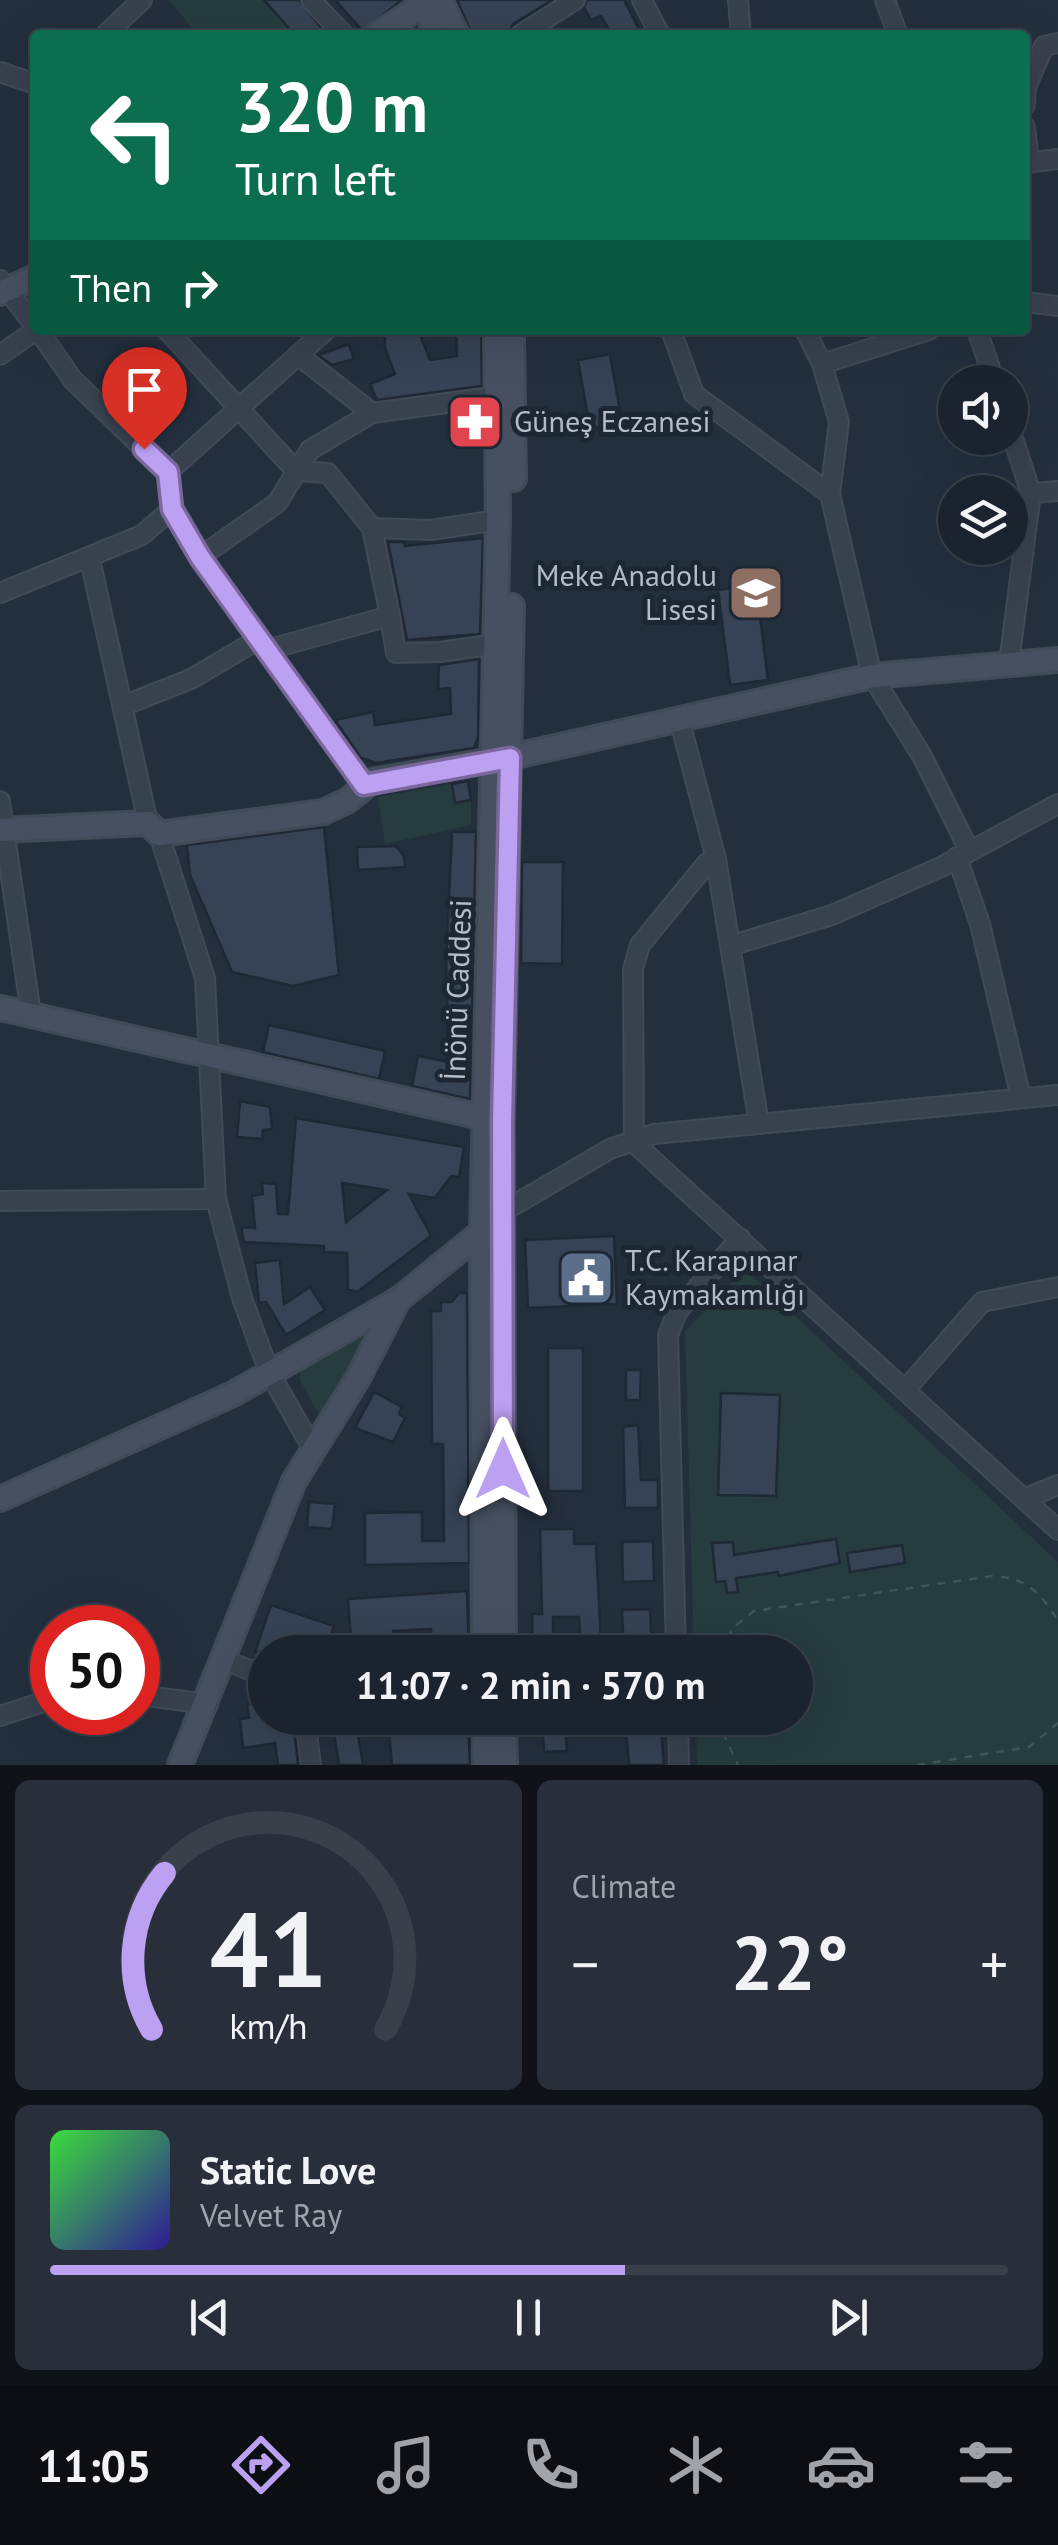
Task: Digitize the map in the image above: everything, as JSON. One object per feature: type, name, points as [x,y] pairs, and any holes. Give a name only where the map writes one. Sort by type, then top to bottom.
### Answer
[{"type":"main road","points":[[385,30],[428,2]]},
{"type":"main road","points":[[428,2],[436,30]]},
{"type":"main road","points":[[428,2],[453,30]]},
{"type":"main road","points":[[4,288],[30,279]]},
{"type":"main road","name":"İnönü Caddesi","points":[[496,335],[496,644],[502,759]]},
{"type":"main road","name":"İnönü Caddesi","points":[[484,1635],[482,1233],[494,1120],[515,394],[512,335]]},
{"type":"main road","points":[[2,830],[154,828],[323,812],[347,802],[364,785],[680,722],[872,676],[1058,660]]},
{"type":"main road","points":[[0,1008],[494,1120]]},
{"type":"main road","name":"İnönü Caddesi","points":[[494,1120],[502,1212],[504,1635]]},
{"type":"main road","points":[[0,1499],[233,1394],[398,1300],[482,1233],[502,1212]]},
{"type":"main road","points":[[180,1765],[208,1704],[294,1481],[398,1300]]},
{"type":"main road","points":[[485,1735],[485,1765]]},
{"type":"main road","points":[[504,1735],[505,1765]]},
{"type":"street","points":[[110,30],[142,0]]},
{"type":"street","points":[[311,0],[339,30]]},
{"type":"street","points":[[528,30],[575,0]]},
{"type":"street","points":[[642,0],[657,30]]},
{"type":"street","points":[[738,0],[741,30]]},
{"type":"street","points":[[885,0],[896,30]]},
{"type":"street","points":[[1030,78],[1044,46],[1058,42]]},
{"type":"street","points":[[0,72],[30,82]]},
{"type":"street","points":[[1030,162],[1058,159]]},
{"type":"street","points":[[4,288],[30,321]]},
{"type":"street","points":[[1030,303],[1058,306]]},
{"type":"street","points":[[0,355],[30,333]]},
{"type":"street","points":[[40,335],[72,380],[168,472],[172,509],[200,557],[364,785]]},
{"type":"street","points":[[171,335],[296,471],[328,473],[372,528],[396,652],[496,644]]},
{"type":"street","points":[[168,472],[321,335]]},
{"type":"street","points":[[674,335],[694,394],[830,494]]},
{"type":"street","points":[[808,335],[822,364],[838,422],[830,494],[872,676],[922,756],[963,853],[1021,1098]]},
{"type":"street","points":[[822,364],[913,335]]},
{"type":"street","points":[[979,335],[988,365]]},
{"type":"street","points":[[298,356],[372,413]]},
{"type":"street","points":[[200,557],[277,503],[310,450],[372,413],[499,396]]},
{"type":"street","points":[[1009,663],[1031,493],[1018,455]]},
{"type":"street","points":[[1031,493],[1058,491]]},
{"type":"street","points":[[0,593],[142,535],[172,509]]},
{"type":"street","points":[[372,528],[431,530],[498,520]]},
{"type":"street","points":[[90,558],[154,828],[205,978],[216,1199],[242,1298],[269,1372],[314,1452]]},
{"type":"street","points":[[125,706],[191,680],[262,645],[390,616]]},
{"type":"street","points":[[680,722],[733,944],[759,1124]]},
{"type":"street","points":[[0,801],[30,1014]]},
{"type":"street","points":[[733,944],[832,915],[1058,804]]},
{"type":"street","points":[[716,860],[707,863],[640,945],[633,969],[634,1142],[1058,1530]]},
{"type":"street","points":[[502,1212],[610,1150],[654,1134],[1058,1095]]},
{"type":"street","points":[[0,1201],[216,1199]]},
{"type":"street","points":[[676,1635],[668,1335],[677,1312],[740,1238]]},
{"type":"street","points":[[905,1390],[982,1302],[1058,1287]]},
{"type":"street","points":[[1024,1499],[1058,1485]]},
{"type":"street","points":[[224,1660],[248,1669]]},
{"type":"street","points":[[160,1698],[208,1704]]},
{"type":"street","points":[[0,1716],[30,1706]]},
{"type":"street","points":[[307,1735],[311,1765]]},
{"type":"street","points":[[678,1735],[679,1765]]},
{"type":"path","points":[[729,1635],[754,1611],[992,1576],[1025,1582],[1038,1592],[1058,1621]]},
{"type":"path","points":[[917,1765],[1029,1746],[1058,1723]]},
{"type":"path","points":[[724,1735],[738,1765]]},
{"type":"green space","points":[[169,0],[264,0],[290,30],[194,30]]},
{"type":"green space","points":[[452,784],[455,802],[471,800],[471,825],[385,844],[378,797]]},
{"type":"green space","points":[[745,1269],[1058,1562],[1058,1765],[697,1765],[696,1735],[813,1735],[813,1635],[694,1635],[685,1331]]},
{"type":"green space","points":[[368,1326],[368,1341],[329,1410],[320,1417],[300,1380],[300,1366]]},
{"type":"building","points":[[264,0],[299,0],[323,30],[291,30]]},
{"type":"building","points":[[335,0],[402,0],[364,30]]},
{"type":"building","points":[[457,0],[552,0],[513,24],[510,30],[470,30]]},
{"type":"building","points":[[587,0],[624,0],[639,30],[609,30],[601,16],[591,20],[584,8]]},
{"type":"building","points":[[385,335],[420,335],[430,360],[457,356],[456,335],[481,335],[482,386],[377,400],[370,384],[395,374],[385,348]]},
{"type":"building","points":[[349,344],[354,359],[332,365],[318,355]]},
{"type":"building","points":[[610,354],[622,423],[590,429],[578,360]]},
{"type":"building","points":[[483,538],[480,634],[407,640],[388,542],[404,542],[405,546]]},
{"type":"building","points":[[756,585],[768,680],[730,685],[718,590]]},
{"type":"building","points":[[479,659],[478,738],[474,748],[376,763],[361,758],[335,720],[373,712],[375,725],[451,714],[450,688],[438,689],[439,665]]},
{"type":"building","points":[[468,781],[471,800],[455,803],[452,784]]},
{"type":"building","points":[[324,827],[339,975],[293,986],[232,972],[190,875],[187,845]]},
{"type":"building","points":[[452,832],[476,832],[470,1099],[412,1086],[418,1056],[449,1062],[446,961]]},
{"type":"building","points":[[396,846],[404,856],[405,867],[358,870],[357,847]]},
{"type":"building","points":[[522,862],[563,862],[562,964],[521,963]]},
{"type":"building","points":[[269,1025],[385,1051],[379,1079],[263,1052]]},
{"type":"building","points":[[240,1101],[270,1107],[272,1129],[263,1130],[262,1139],[237,1137]]},
{"type":"building","points":[[296,1118],[464,1147],[459,1177],[451,1176],[435,1198],[409,1194],[431,1236],[357,1292],[348,1289],[347,1253],[324,1252],[324,1246],[244,1242],[241,1227],[255,1228],[252,1196],[263,1194],[262,1183],[276,1184],[278,1214],[288,1214]],"holes":[[[342,1183],[387,1190],[346,1222]]]},
{"type":"building","name":"T.C. Karapınar Kaymakamlığı","points":[[614,1236],[617,1304],[528,1308],[525,1240]]},
{"type":"building","points":[[280,1260],[284,1304],[310,1287],[325,1310],[286,1335],[266,1302],[259,1303],[255,1263]]},
{"type":"building","points":[[459,1293],[467,1293],[469,1563],[365,1565],[365,1513],[422,1512],[422,1541],[444,1541],[443,1444],[432,1444],[431,1311],[441,1311],[441,1302],[452,1302]]},
{"type":"building","points":[[548,1348],[583,1348],[583,1491],[548,1491]]},
{"type":"building","points":[[626,1370],[641,1370],[640,1400],[626,1400]]},
{"type":"building","points":[[374,1392],[402,1407],[399,1414],[405,1418],[393,1442],[355,1428]]},
{"type":"building","points":[[721,1393],[780,1395],[776,1496],[718,1495]]},
{"type":"building","points":[[638,1425],[641,1480],[658,1480],[658,1508],[625,1508],[623,1427]]},
{"type":"building","points":[[309,1502],[335,1504],[332,1529],[307,1527]]},
{"type":"building","points":[[540,1529],[574,1529],[574,1544],[596,1544],[601,1635],[580,1635],[579,1617],[553,1617],[553,1635],[533,1635],[532,1614],[542,1614]]},
{"type":"building","points":[[836,1539],[840,1563],[779,1576],[778,1572],[736,1578],[738,1592],[727,1593],[725,1581],[716,1582],[712,1543],[733,1542],[734,1555]]},
{"type":"building","points":[[653,1541],[654,1581],[623,1582],[622,1542]]},
{"type":"building","points":[[902,1545],[905,1563],[850,1572],[847,1553]]},
{"type":"building","points":[[467,1591],[468,1635],[431,1635],[431,1629],[393,1631],[393,1635],[351,1635],[348,1599]]},
{"type":"building","points":[[271,1605],[334,1626],[331,1635],[261,1635]]},
{"type":"building","points":[[650,1609],[651,1635],[623,1635],[622,1610]]},
{"type":"building","points":[[248,1718],[248,1735],[295,1735],[298,1765],[278,1765],[275,1743],[243,1748],[240,1719]]},
{"type":"building","points":[[334,1735],[358,1735],[363,1765],[339,1765]]},
{"type":"building","points":[[389,1735],[469,1735],[470,1765],[392,1765]]},
{"type":"building","points":[[543,1735],[570,1735],[566,1737],[567,1751],[544,1752]]},
{"type":"building","points":[[626,1735],[661,1735],[664,1765],[629,1765]]},
{"type":"place","name":"Güneş Eczanesi","points":[[475,422]]},
{"type":"place","name":"Meke Anadolu Lisesi","points":[[756,593]]},
{"type":"place","name":"T.C. Karapınar Kaymakamlığı","points":[[586,1278]]},
{"type":"route","points":[[144,449],[168,472],[172,509],[200,557],[364,785],[372,780],[510,758],[502,1122],[503,1469]]}]
